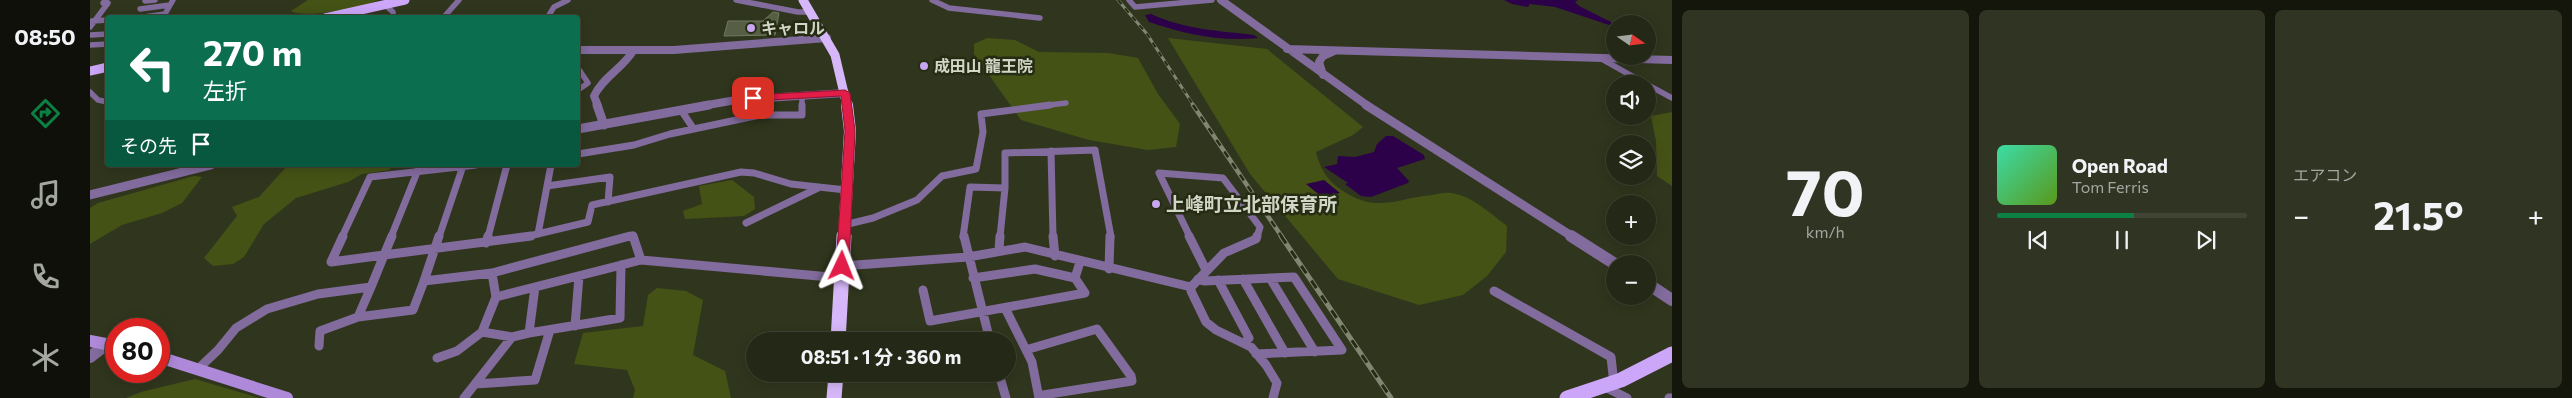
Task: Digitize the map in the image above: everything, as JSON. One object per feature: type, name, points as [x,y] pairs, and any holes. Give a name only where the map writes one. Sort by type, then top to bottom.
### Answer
[{"type":"highway","points":[[804,0],[835,55],[845,93],[850,131],[839,332]]},
{"type":"highway","points":[[834,398],[835,382]]},
{"type":"main road","points":[[338,15],[405,0]]},
{"type":"main road","points":[[90,71],[105,67]]},
{"type":"main road","points":[[90,340],[105,344]]},
{"type":"main road","points":[[1567,398],[1611,384],[1647,369],[1672,354]]},
{"type":"main road","points":[[170,360],[287,398]]},
{"type":"street","points":[[137,15],[146,1],[155,0]]},
{"type":"street","points":[[446,15],[459,0]]},
{"type":"street","points":[[549,15],[554,7],[568,0]]},
{"type":"street","points":[[736,0],[798,12],[811,12]]},
{"type":"street","points":[[932,0],[953,8],[1040,18]]},
{"type":"street","points":[[1129,0],[1135,7],[1212,0]]},
{"type":"street","points":[[1221,0],[1323,76],[1606,258]]},
{"type":"street","points":[[90,27],[97,20],[107,1],[115,1]]},
{"type":"street","points":[[140,9],[171,3]]},
{"type":"street","points":[[158,15],[165,14],[171,3]]},
{"type":"street","points":[[384,4],[394,12],[394,15]]},
{"type":"street","points":[[90,21],[105,20]]},
{"type":"street","points":[[90,35],[105,34]]},
{"type":"street","points":[[1267,34],[1290,44],[1330,50]]},
{"type":"street","points":[[580,50],[633,51],[736,46],[827,38]]},
{"type":"street","points":[[90,45],[105,44]]},
{"type":"street","points":[[1287,49],[1672,60]]},
{"type":"street","points":[[1323,76],[1319,62],[1330,52],[1340,50]]},
{"type":"street","points":[[604,125],[594,96],[598,89],[626,63],[633,51]]},
{"type":"street","points":[[1600,58],[1631,75]]},
{"type":"street","points":[[580,71],[588,82],[580,88]]},
{"type":"street","points":[[1656,89],[1672,98]]},
{"type":"street","points":[[90,92],[98,100],[105,101]]},
{"type":"street","points":[[580,129],[736,100],[845,93]]},
{"type":"street","points":[[580,154],[634,144],[693,128],[760,115],[802,116],[802,95]]},
{"type":"street","points":[[844,225],[873,218],[917,200],[942,176],[976,169],[984,132],[981,114],[1066,103]]},
{"type":"street","points":[[681,110],[693,128]]},
{"type":"street","points":[[999,250],[1005,188],[1005,152],[1096,150],[1111,239],[1109,270]]},
{"type":"street","points":[[1051,151],[1051,211],[1055,256]]},
{"type":"street","points":[[90,195],[202,167]]},
{"type":"street","points":[[441,167],[419,168],[370,177],[331,262],[486,243],[538,234],[588,222],[592,205],[741,172],[754,173],[790,184],[846,190]]},
{"type":"street","points":[[319,346],[320,331],[358,316],[413,310],[463,167]]},
{"type":"street","points":[[486,243],[505,167]]},
{"type":"street","points":[[538,234],[551,167]]},
{"type":"street","points":[[358,316],[419,168]]},
{"type":"street","points":[[1206,270],[1159,173],[1222,178],[1260,227],[1256,239],[1224,252],[1191,287],[1191,292],[1203,319],[1209,325],[1226,336],[1245,342],[1256,354],[1277,383],[1273,398]]},
{"type":"street","points":[[547,186],[610,177],[608,202]]},
{"type":"street","points":[[746,223],[820,187]]},
{"type":"street","points":[[987,332],[963,240],[970,187],[1005,188]]},
{"type":"street","points":[[424,281],[492,273],[633,235],[641,260]]},
{"type":"street","points":[[496,296],[641,260],[842,272],[968,257],[999,250],[1025,247],[1109,270],[1191,287]]},
{"type":"street","points":[[1075,278],[1080,262]]},
{"type":"street","points":[[482,332],[512,337],[620,318],[621,265]]},
{"type":"street","points":[[923,290],[930,321],[1085,293],[1075,278],[1035,269],[973,278]]},
{"type":"street","points":[[437,358],[457,351],[482,332],[496,296],[492,273]]},
{"type":"street","points":[[575,326],[579,276]]},
{"type":"street","points":[[1198,279],[1294,277],[1342,350],[1256,354]]},
{"type":"street","points":[[1270,278],[1316,352]]},
{"type":"street","points":[[1242,279],[1285,353]]},
{"type":"street","points":[[1218,280],[1249,338],[1245,342]]},
{"type":"street","points":[[199,368],[213,356],[233,331],[246,320],[269,308],[309,295],[371,287]]},
{"type":"street","points":[[529,334],[536,287]]},
{"type":"street","points":[[1656,289],[1672,300]]},
{"type":"street","points":[[1494,291],[1612,357],[1613,374],[1611,384],[1627,398]]},
{"type":"street","points":[[1005,308],[1029,350],[1038,377],[1040,398],[1132,381],[1131,376],[1097,329],[1029,350]]},
{"type":"street","points":[[475,384],[535,380],[550,330]]},
{"type":"street","points":[[464,398],[512,337]]},
{"type":"street","points":[[90,357],[105,348]]},
{"type":"street","points":[[1001,382],[1006,398]]},
{"type":"green space","points":[[308,0],[378,0],[334,12],[308,14],[291,11]]},
{"type":"green space","points":[[987,38],[1015,40],[1039,52],[1108,53],[1138,58],[1158,94],[1180,124],[1176,147],[1148,150],[1089,140],[1021,120],[974,54],[974,44]]},
{"type":"green space","points":[[1168,38],[1267,49],[1363,127],[1353,135],[1316,152],[1324,173],[1335,185],[1353,197],[1375,203],[1446,193],[1459,195],[1480,206],[1507,226],[1506,252],[1487,276],[1463,295],[1419,305],[1338,279],[1250,174]]},
{"type":"green space","points":[[1672,112],[1672,186],[1657,176],[1656,135],[1653,125],[1656,125],[1656,115]]},
{"type":"green space","points":[[286,167],[392,167],[389,170],[362,174],[348,182],[296,198],[264,224],[244,257],[233,264],[213,266],[204,258],[237,216],[232,207],[259,197]]},
{"type":"green space","points":[[194,176],[202,177],[182,203],[162,213],[122,225],[90,244],[90,208],[98,203]]},
{"type":"green space","points":[[732,180],[754,197],[755,209],[744,216],[685,219],[683,211],[702,204],[699,186]]},
{"type":"green space","points":[[657,288],[686,291],[703,300],[693,355],[725,371],[731,398],[633,398],[635,390],[627,370],[574,364],[583,333],[643,326],[648,295]]},
{"type":"green space","points":[[195,379],[259,398],[126,398],[141,392]]},
{"type":"shaded area","points":[[1504,0],[1578,0],[1575,2],[1579,6],[1606,20],[1606,24],[1555,7],[1530,4],[1528,7],[1512,4]]},
{"type":"shaded area","points":[[1151,14],[1189,26],[1254,35],[1258,38],[1216,38],[1189,33],[1149,22],[1145,15]]},
{"type":"shaded area","points":[[1386,136],[1393,136],[1424,155],[1425,159],[1397,168],[1409,181],[1408,183],[1371,197],[1361,196],[1345,184],[1348,183],[1324,167],[1337,164],[1338,156],[1355,157],[1374,152],[1377,144]]},
{"type":"shaded area","points":[[1324,180],[1340,193],[1322,197],[1306,184]]},
{"type":"building","name":"キャロル","points":[[773,12],[779,13],[775,35],[724,36],[728,21],[763,21]]},
{"type":"railway","points":[[1118,0],[1147,34],[1194,106]]},
{"type":"railway","points":[[1193,105],[1282,237]]},
{"type":"railway","points":[[1281,236],[1391,398]]},
{"type":"place","name":"キャロル","points":[[751,28]]},
{"type":"place","name":"成田山 龍王院","points":[[924,66]]},
{"type":"place","name":"上峰町立北部保育所","points":[[1156,204]]},
{"type":"route","points":[[753,98],[845,93],[850,131],[842,266]]}]
